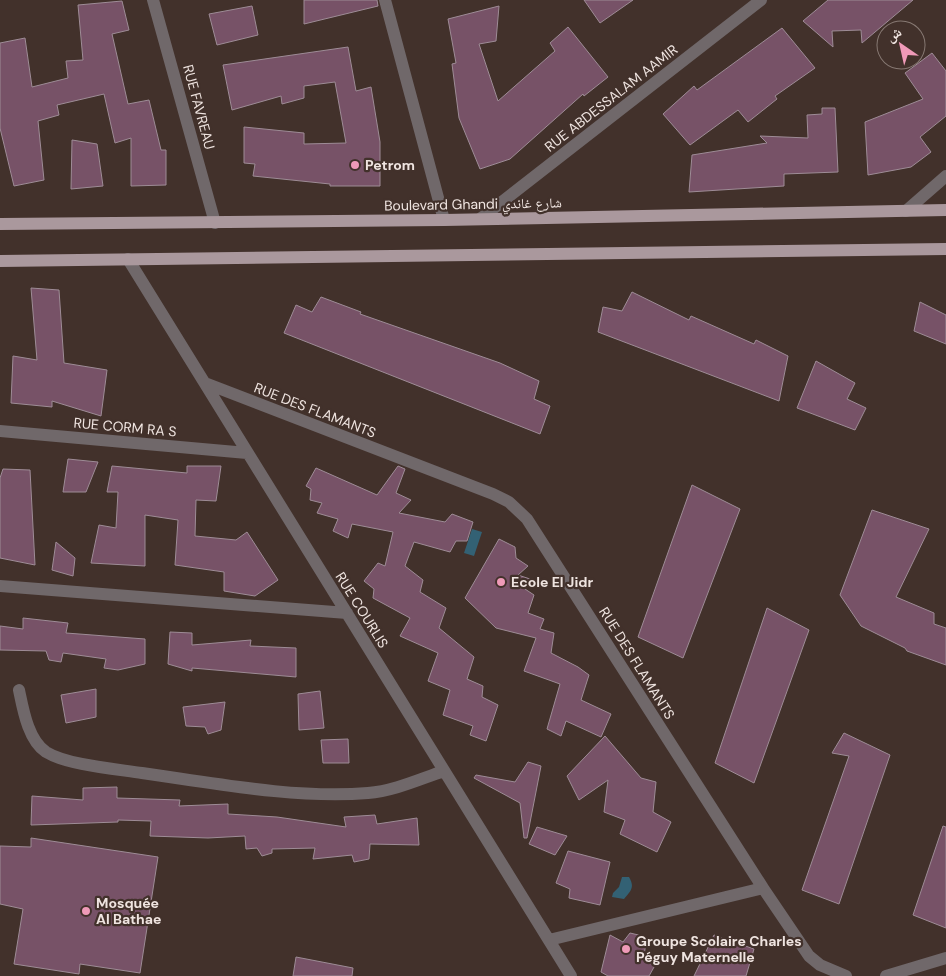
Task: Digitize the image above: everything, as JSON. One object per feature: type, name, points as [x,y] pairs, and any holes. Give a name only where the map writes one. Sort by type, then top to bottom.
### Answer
[{"type":"main road","name":"Boulevard Ghandi شارع غاندي","points":[[0,224],[444,220],[946,210]]},
{"type":"main road","points":[[0,261],[946,249]]},
{"type":"street","name":"RUE FAVREAU","points":[[153,0],[215,223]]},
{"type":"street","points":[[385,0],[444,220]]},
{"type":"street","name":"RUE ABDESSALAM AAMIR","points":[[480,219],[761,0]]},
{"type":"street","points":[[906,211],[946,176]]},
{"type":"street","name":"RUE COURLIS","points":[[128,259],[570,976]]},
{"type":"street","name":"RUE DES FLAMANTS","points":[[205,383],[509,502],[528,519],[763,888],[809,956],[820,965],[846,976]]},
{"type":"street","name":"RUE CORM RA S","points":[[0,431],[248,453]]},
{"type":"street","points":[[0,586],[346,613]]},
{"type":"street","points":[[18,690],[28,723],[45,751],[64,759],[108,768],[298,792],[354,793],[369,793],[398,787],[444,771]]},
{"type":"street","points":[[549,940],[763,888]]},
{"type":"street","points":[[886,976],[946,958]]},
{"type":"water","points":[[472,529],[482,532],[474,556],[464,553]]},
{"type":"water","points":[[622,877],[629,877],[632,884],[630,891],[624,899],[612,897],[619,887]]},
{"type":"building","points":[[304,0],[377,0],[378,6],[304,24]]},
{"type":"building","points":[[584,0],[633,0],[600,23]]},
{"type":"building","points":[[828,0],[913,0],[889,20],[876,20],[876,31],[862,43],[861,30],[832,31],[833,47],[803,21]]},
{"type":"building","points":[[122,1],[129,30],[112,34],[128,104],[149,100],[161,150],[166,150],[166,185],[131,186],[131,138],[115,143],[104,94],[57,105],[59,115],[38,121],[44,180],[14,186],[0,128],[0,43],[25,38],[32,87],[68,78],[66,61],[83,60],[78,5]]},
{"type":"building","points":[[252,6],[258,35],[217,45],[209,14]]},
{"type":"building","points":[[499,6],[496,41],[479,44],[498,101],[555,51],[550,43],[568,27],[608,77],[584,96],[583,94],[510,159],[480,169],[459,118],[452,64],[456,63],[448,19]]},
{"type":"building","points":[[782,28],[815,68],[775,96],[777,99],[748,122],[738,110],[690,145],[663,114],[694,86],[697,90]]},
{"type":"building","points":[[348,47],[356,91],[371,87],[380,142],[380,186],[330,186],[330,184],[253,176],[255,164],[244,163],[244,127],[304,133],[304,144],[346,143],[335,82],[304,86],[304,98],[282,104],[281,96],[232,110],[223,65]]},
{"type":"building","points":[[932,53],[946,71],[946,116],[920,137],[931,152],[911,167],[868,175],[865,122],[923,99],[905,73],[909,70],[926,70],[926,57]]},
{"type":"building","points":[[822,108],[835,108],[838,172],[784,174],[784,186],[689,192],[692,155],[767,143],[760,136],[808,138],[807,115],[822,114]]},
{"type":"building","points":[[72,140],[97,144],[103,186],[71,189]]},
{"type":"building","points":[[31,288],[59,290],[64,363],[107,370],[101,416],[52,401],[52,407],[11,403],[13,356],[37,360]]},
{"type":"building","points":[[632,292],[689,320],[691,316],[754,344],[756,340],[788,356],[779,401],[598,332],[603,307],[622,311]]},
{"type":"building","points":[[321,297],[361,312],[360,314],[500,363],[539,381],[534,399],[550,406],[540,434],[284,333],[296,305],[312,312]]},
{"type":"building","points":[[920,302],[946,315],[946,344],[914,331]]},
{"type":"building","points":[[816,361],[855,383],[847,399],[866,408],[855,430],[797,408]]},
{"type":"building","points":[[68,459],[98,462],[86,492],[63,492]]},
{"type":"building","points":[[112,466],[187,473],[187,466],[221,466],[216,501],[196,500],[195,536],[236,540],[247,532],[278,580],[255,596],[224,591],[224,572],[175,565],[178,520],[145,515],[145,566],[91,563],[99,525],[116,528],[118,492],[107,492]]},
{"type":"building","points":[[398,466],[405,469],[396,493],[411,500],[399,513],[445,522],[452,514],[473,522],[467,541],[456,541],[450,552],[414,542],[405,566],[423,580],[420,592],[446,608],[439,628],[474,657],[467,679],[483,686],[482,697],[498,705],[486,741],[470,735],[473,726],[443,715],[450,690],[428,681],[438,653],[400,636],[410,618],[373,598],[374,589],[364,581],[378,563],[385,566],[393,532],[352,524],[348,538],[333,531],[338,519],[317,513],[322,503],[310,500],[311,489],[306,486],[316,468],[377,495]]},
{"type":"building","points":[[3,469],[30,470],[35,565],[0,558],[0,478]]},
{"type":"building","points":[[692,485],[740,509],[683,658],[638,637]]},
{"type":"building","points":[[872,510],[929,529],[896,597],[934,613],[934,624],[946,628],[946,665],[907,651],[905,648],[861,626],[840,595]]},
{"type":"building","points":[[499,539],[515,547],[516,558],[528,566],[518,575],[530,579],[525,589],[534,595],[528,613],[544,619],[540,629],[554,633],[551,653],[589,675],[581,700],[611,714],[601,737],[566,721],[561,736],[547,729],[560,684],[524,671],[536,638],[496,628],[465,598]]},
{"type":"building","points":[[56,542],[75,558],[73,576],[52,570]]},
{"type":"building","points":[[767,608],[809,630],[754,783],[715,763]]},
{"type":"building","points":[[23,618],[68,623],[66,633],[145,639],[145,664],[118,670],[104,668],[106,659],[63,653],[61,662],[49,660],[46,651],[0,650],[0,626],[23,629]]},
{"type":"building","points":[[170,632],[192,633],[192,645],[251,640],[250,646],[296,648],[296,677],[192,668],[192,671],[168,664]]},
{"type":"building","points":[[96,689],[96,717],[66,723],[61,695]]},
{"type":"building","points":[[320,691],[324,728],[299,730],[298,694]]},
{"type":"building","points":[[225,702],[221,730],[208,734],[205,727],[186,726],[183,707]]},
{"type":"building","points":[[844,733],[890,755],[839,904],[802,890],[849,756],[832,753]]},
{"type":"building","points":[[605,736],[641,778],[656,782],[653,812],[671,822],[657,852],[620,834],[625,820],[604,812],[608,780],[579,800],[567,776]]},
{"type":"building","points":[[348,739],[349,763],[323,763],[321,740]]},
{"type":"building","points":[[528,762],[541,766],[527,838],[524,838],[520,803],[474,778],[476,775],[515,782]]},
{"type":"building","points":[[117,787],[117,798],[180,800],[179,806],[228,804],[228,814],[277,817],[346,827],[344,817],[375,815],[377,824],[417,818],[419,845],[370,844],[369,859],[354,862],[352,855],[313,859],[315,848],[272,849],[272,853],[262,856],[257,848],[246,849],[245,836],[208,838],[150,836],[151,821],[118,820],[118,822],[31,825],[32,796],[83,800],[83,788]]},
{"type":"building","points":[[943,826],[946,827],[946,928],[913,915]]},
{"type":"building","points":[[537,827],[567,836],[555,855],[529,844]]},
{"type":"building","name":"Mosquée Al Bathae","points":[[31,838],[158,857],[140,973],[80,964],[79,974],[14,964],[23,909],[0,904],[0,846],[31,847]]},
{"type":"building","points":[[568,851],[610,862],[600,905],[569,898],[570,889],[556,883]]},
{"type":"building","name":"Groupe Scolaire Charles Péguy Maternelle","points":[[630,933],[647,937],[644,955],[658,960],[649,976],[608,976],[601,972],[610,935],[623,942]]},
{"type":"building","points":[[714,935],[754,949],[746,976],[694,976]]},
{"type":"building","points":[[296,957],[353,968],[352,976],[293,976]]},
{"type":"place","name":"Petrom","points":[[355,165]]},
{"type":"place","name":"Ecole El Jidr","points":[[501,582]]},
{"type":"place","name":"Mosquée Al Bathae","points":[[86,911]]},
{"type":"place","name":"Groupe Scolaire Charles Péguy Maternelle","points":[[626,949]]}]
